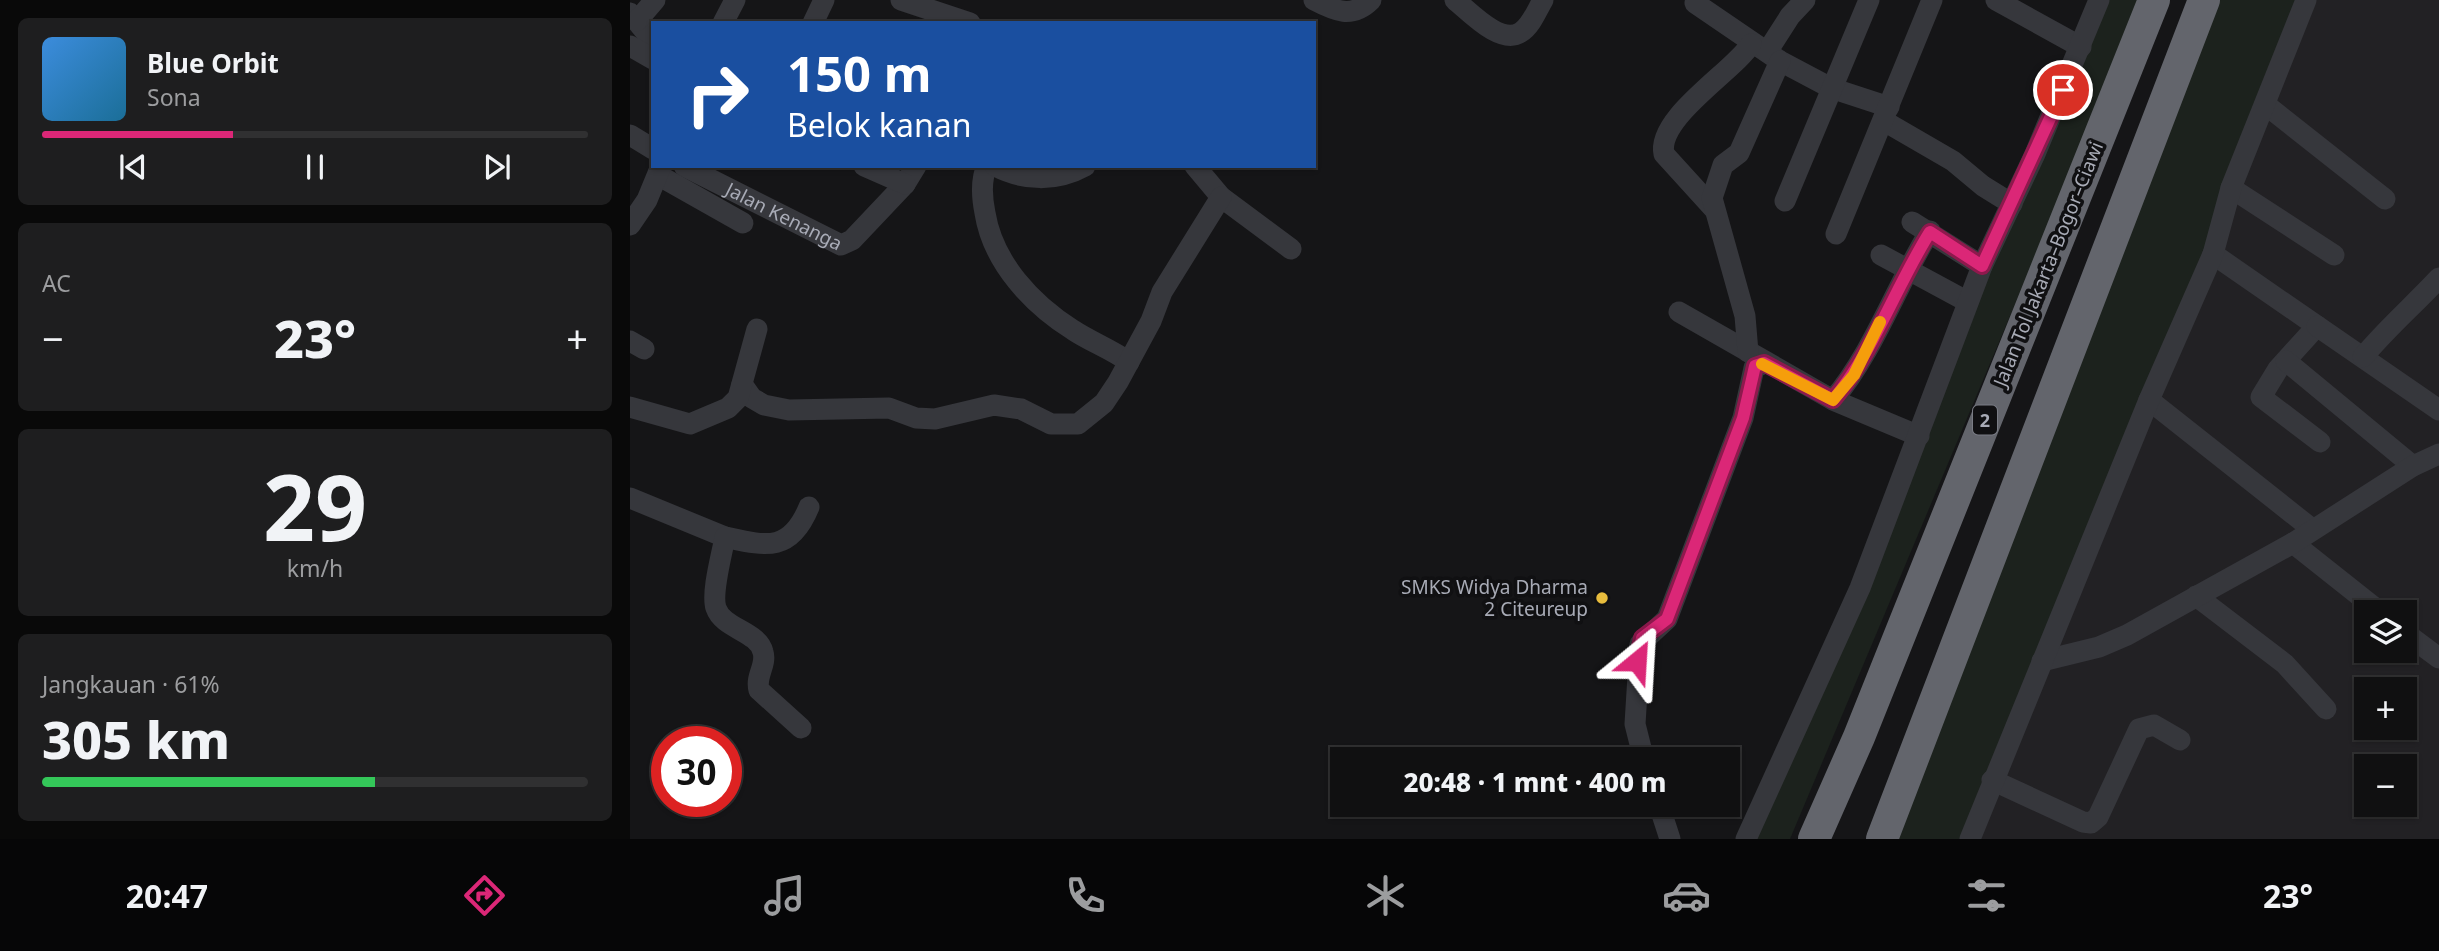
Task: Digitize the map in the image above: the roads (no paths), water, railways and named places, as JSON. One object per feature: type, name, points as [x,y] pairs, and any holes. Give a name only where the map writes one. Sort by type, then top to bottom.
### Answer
[{"type":"highway","name":"Jalan Tol Jakarta–Bogor–Ciawi","points":[[1814,839],[1869,711],[2154,0]]},
{"type":"highway","points":[[1882,839],[2204,0]]},
{"type":"street","points":[[651,39],[633,17],[655,0]]},
{"type":"street","points":[[724,21],[735,0]]},
{"type":"street","points":[[814,21],[824,0]]},
{"type":"street","points":[[1314,0],[1344,13],[1356,12],[1371,0]]},
{"type":"street","points":[[1455,0],[1497,32],[1509,36],[1524,30],[1543,0]]},
{"type":"street","points":[[1714,209],[1664,154],[1664,145],[1693,100],[1766,52],[1805,0]]},
{"type":"street","points":[[1785,201],[1810,147],[1831,88],[1869,0]]},
{"type":"street","points":[[1836,234],[1887,114],[1931,0]]},
{"type":"street","points":[[1996,0],[2081,47]]},
{"type":"street","points":[[1746,839],[1822,677],[1919,436],[1982,266],[2012,204],[2099,0]]},
{"type":"street","points":[[1970,839],[2148,400],[2213,254],[2231,188],[2306,0]]},
{"type":"street","points":[[901,21],[906,2],[964,21]]},
{"type":"street","points":[[1695,3],[1718,8],[1736,29],[1766,52],[1831,88],[1887,114],[1983,186],[2012,204]]},
{"type":"street","points":[[630,46],[651,59]]},
{"type":"street","points":[[1641,747],[1635,724],[1640,644],[1667,619],[1743,418],[1756,357],[1731,258],[1714,209],[1713,191],[1723,165],[1739,153],[1766,52]]},
{"type":"street","points":[[2266,105],[2385,198]]},
{"type":"street","points":[[630,135],[651,148]]},
{"type":"street","name":"Jalan Kenanga","points":[[688,168],[841,245],[852,240],[911,175]]},
{"type":"street","points":[[874,168],[911,175]]},
{"type":"street","points":[[987,168],[982,197],[987,226],[991,238],[1019,285],[1074,331],[1129,362]]},
{"type":"street","points":[[1000,168],[1017,175],[1040,179],[1064,175],[1080,168]]},
{"type":"street","points":[[1197,168],[1221,197],[1291,249]]},
{"type":"street","points":[[630,225],[647,200],[660,171],[743,223]]},
{"type":"street","points":[[2231,188],[2334,256]]},
{"type":"street","points":[[742,384],[752,398],[764,405],[789,410],[889,408],[916,418],[935,419],[993,405],[1021,409],[1051,424],[1068,426],[1083,422],[1104,403],[1129,362],[1162,292],[1221,197]]},
{"type":"street","points":[[1833,400],[1854,375],[1907,268],[1921,227],[1982,266]]},
{"type":"street","points":[[2213,254],[2439,410]]},
{"type":"street","points":[[1881,255],[1968,302]]},
{"type":"street","points":[[2363,357],[2387,328],[2400,320],[2439,278]]},
{"type":"street","points":[[1679,312],[1833,400],[1919,436]]},
{"type":"street","points":[[2317,326],[2286,361],[2261,397],[2320,442]]},
{"type":"street","points":[[630,407],[678,422],[702,421],[728,408],[738,398],[757,328]]},
{"type":"street","points":[[2286,361],[2413,466]]},
{"type":"street","points":[[2148,400],[2312,529]]},
{"type":"street","points":[[2042,661],[2099,647],[2293,543],[2413,466],[2439,454]]},
{"type":"street","points":[[630,498],[724,537],[761,545],[778,543],[797,531],[809,507]]},
{"type":"street","points":[[724,537],[715,599],[717,611],[761,647],[764,658],[757,679],[759,690],[802,728]]},
{"type":"street","points":[[2293,543],[2365,600]]},
{"type":"street","points":[[2196,596],[2285,664],[2326,709]]},
{"type":"street","points":[[2417,642],[2439,658]]},
{"type":"street","points":[[1992,780],[2083,822],[2091,823],[2098,817],[2139,729],[2154,725],[2180,740]]},
{"type":"street","points":[[1663,817],[1670,839]]},
{"type":"place","name":"SMKS Widya Dharma 2 Citeureup","points":[[1602,598]]}]
